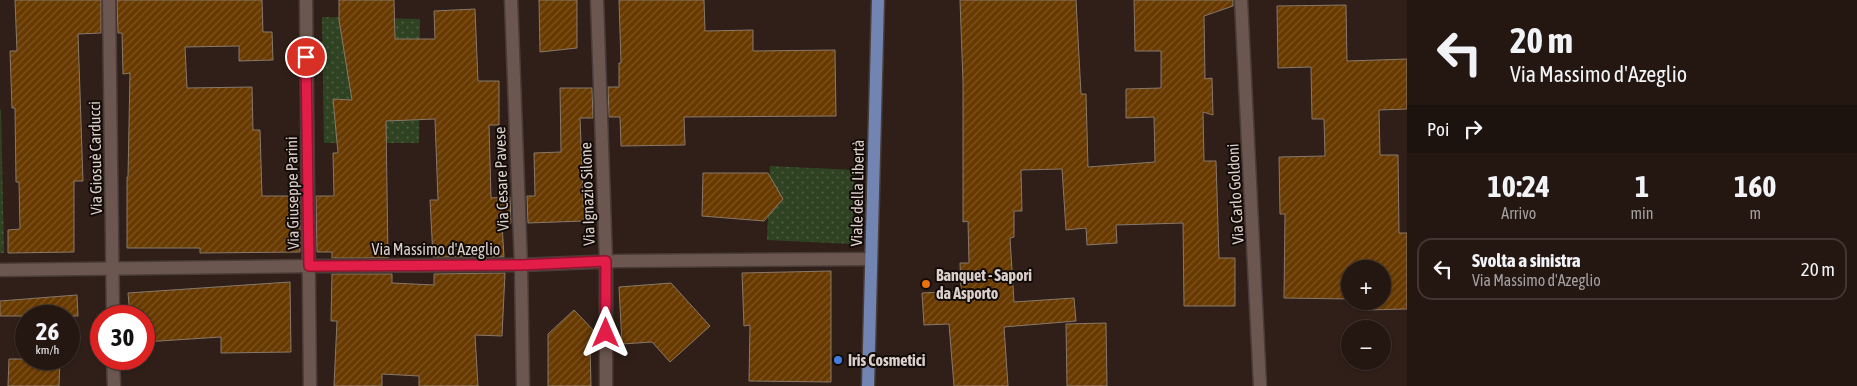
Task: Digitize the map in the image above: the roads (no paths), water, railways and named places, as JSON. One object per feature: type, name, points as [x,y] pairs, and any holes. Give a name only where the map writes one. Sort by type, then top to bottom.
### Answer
[{"type":"main road","name":"Viale della Libertà","points":[[868,386],[878,0]]},
{"type":"street","name":"Via Giosuè Carducci","points":[[109,0],[113,305]]},
{"type":"street","name":"Via Giuseppe Parini","points":[[306,0],[310,386]]},
{"type":"street","name":"Via Cesare Pavese","points":[[511,0],[521,265],[523,386]]},
{"type":"street","name":"Via Ignazio Silone","points":[[597,0],[606,261],[606,386]]},
{"type":"street","name":"Via Carlo Goldoni","points":[[1242,0],[1260,386]]},
{"type":"street","name":"Via Massimo d'Azeglio","points":[[0,270],[521,265],[606,261],[872,259]]},
{"type":"street","points":[[113,370],[114,386]]},
{"type":"place","name":"Banquet - Sapori da Asporto","points":[[926,284]]},
{"type":"place","name":"Iris Cosmetici","points":[[838,360]]}]
